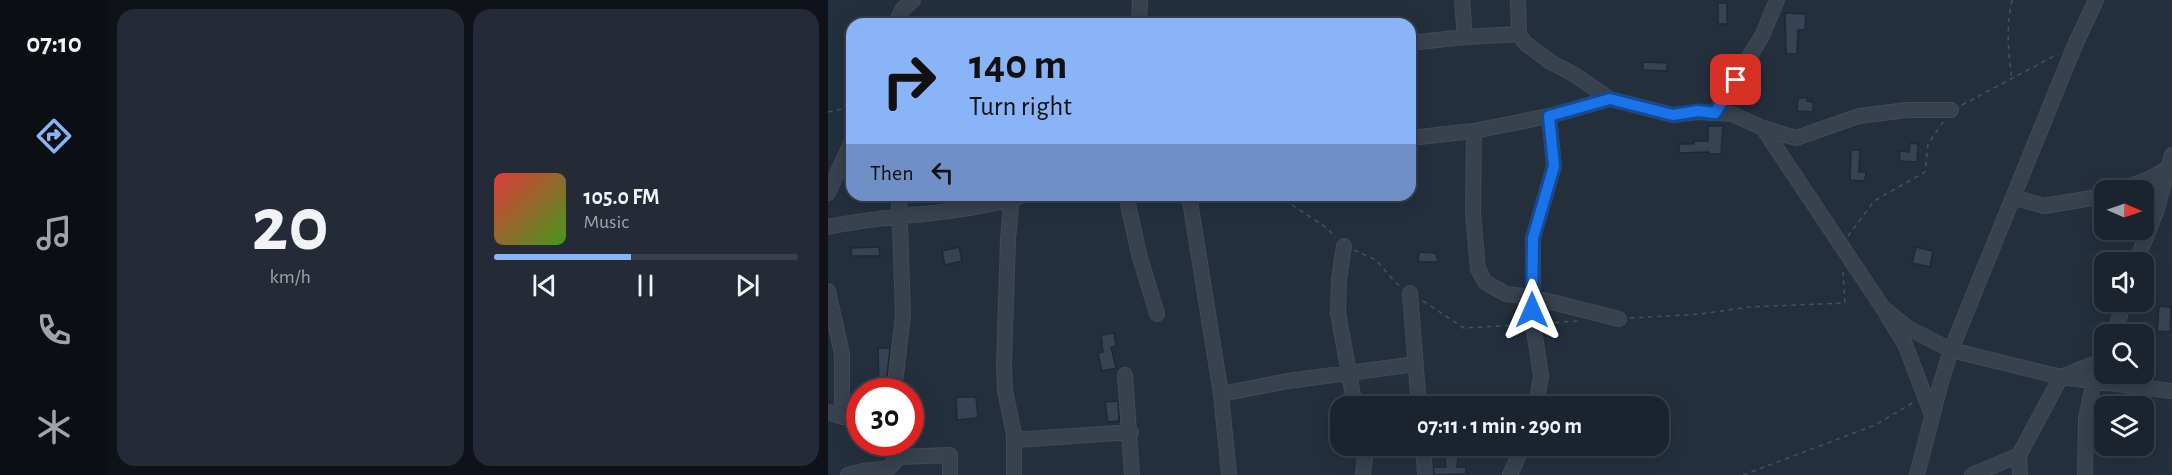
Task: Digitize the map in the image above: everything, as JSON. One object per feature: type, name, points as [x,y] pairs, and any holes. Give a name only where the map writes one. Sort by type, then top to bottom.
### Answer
[{"type":"street","points":[[898,18],[902,10],[913,0]]},
{"type":"street","points":[[1139,18],[1140,0]]},
{"type":"street","points":[[1462,0],[1466,37]]},
{"type":"street","points":[[1518,0],[1519,34],[1525,42],[1548,61],[1575,75],[1610,99],[1673,115],[1698,111],[1732,114],[1763,128],[1796,138],[1859,116],[1907,110],[1951,110]]},
{"type":"street","points":[[1715,113],[1762,36],[1777,0]]},
{"type":"street","points":[[1917,475],[1951,350],[2075,45],[2096,0]]},
{"type":"street","points":[[1416,42],[1519,34]]},
{"type":"street","points":[[1416,137],[1474,131],[1549,116],[1610,99]]},
{"type":"street","points":[[1538,396],[1541,376],[1533,324],[1533,238],[1554,166],[1549,116]]},
{"type":"street","points":[[1763,128],[1905,344],[1932,415]]},
{"type":"street","points":[[1474,131],[1473,213],[1478,269],[1485,282],[1506,294],[1532,297],[1619,319]]},
{"type":"street","points":[[828,193],[846,154]]},
{"type":"street","points":[[2140,252],[2156,212],[2172,154]]},
{"type":"street","points":[[2146,180],[2167,169]]},
{"type":"street","points":[[2013,196],[2044,206],[2094,198]]},
{"type":"street","points":[[896,378],[903,315],[900,201]]},
{"type":"street","points":[[828,227],[849,222],[960,209],[994,201]]},
{"type":"street","points":[[1014,475],[1014,440],[1005,391],[1004,366],[1008,239],[1015,201]]},
{"type":"street","points":[[1127,201],[1156,314]]},
{"type":"street","points":[[1190,201],[1221,394],[1229,475]]},
{"type":"street","points":[[1344,246],[1339,279],[1338,313],[1353,396]]},
{"type":"street","points":[[828,291],[842,354],[835,415]]},
{"type":"street","points":[[1410,293],[1418,396]]},
{"type":"street","points":[[1883,308],[1908,328],[1951,350],[2061,377],[2094,381],[2086,418],[2085,475]]},
{"type":"street","points":[[828,360],[842,354]]},
{"type":"street","points":[[1221,394],[1288,381],[1416,364]]},
{"type":"street","points":[[2020,475],[2019,455],[2061,377],[2094,364]]},
{"type":"street","points":[[1125,375],[1131,432],[1132,475]]},
{"type":"street","points":[[2117,384],[2172,391]]},
{"type":"street","points":[[1014,440],[1131,432]]},
{"type":"street","points":[[848,475],[889,468],[900,458],[950,455],[950,475]]},
{"type":"street","points":[[1972,475],[2019,455]]},
{"type":"street","points":[[1363,475],[1365,456]]},
{"type":"street","points":[[1424,456],[1425,475]]},
{"type":"street","points":[[1510,475],[1519,456]]},
{"type":"path","points":[[2012,0],[2008,17],[2007,39],[2012,80]]},
{"type":"path","points":[[1842,245],[1874,201],[1925,172],[1928,144],[1951,110],[2075,45]]},
{"type":"path","points":[[828,112],[846,108]]},
{"type":"path","points":[[1286,201],[1324,226],[1344,246],[1376,260],[1395,282],[1464,328],[1586,321]]},
{"type":"path","points":[[1619,319],[1700,314],[1749,307],[1845,303],[1843,268]]},
{"type":"path","points":[[1743,475],[1875,425],[1925,395]]},
{"type":"building","points":[[1718,3],[1727,3],[1727,24],[1718,24]]},
{"type":"building","points":[[1785,13],[1806,14],[1805,30],[1798,30],[1797,54],[1786,54]]},
{"type":"building","points":[[1643,62],[1667,63],[1667,71],[1643,70]]},
{"type":"building","points":[[1798,98],[1807,98],[1807,101],[1813,102],[1813,112],[1797,111]]},
{"type":"building","points":[[1708,126],[1723,126],[1721,154],[1679,153],[1679,144],[1708,141]]},
{"type":"building","points":[[1910,143],[1918,144],[1917,162],[1899,161],[1900,151],[1909,152]]},
{"type":"building","points":[[1851,150],[1860,150],[1859,172],[1866,172],[1865,181],[1850,180]]},
{"type":"building","points":[[879,247],[880,256],[851,256],[851,248]]},
{"type":"building","points":[[959,247],[962,261],[945,265],[942,251]]},
{"type":"building","points":[[1916,247],[1933,251],[1930,267],[1912,263]]},
{"type":"building","points":[[1419,252],[1436,253],[1438,262],[1418,262]]},
{"type":"building","points":[[2159,306],[2171,307],[2170,332],[2157,331]]},
{"type":"building","points":[[1114,333],[1116,346],[1111,347],[1116,368],[1102,371],[1098,353],[1103,352],[1101,335]]},
{"type":"building","points":[[878,348],[890,348],[887,378],[879,378]]},
{"type":"building","points":[[956,397],[976,397],[978,418],[957,420]]},
{"type":"building","points":[[1118,401],[1119,421],[1108,422],[1105,402]]},
{"type":"building","points":[[1445,457],[1458,457],[1457,467],[1466,467],[1466,474],[1434,475],[1433,467],[1446,467]]},
{"type":"route","points":[[1532,310],[1533,238],[1554,166],[1549,116],[1610,99],[1673,115],[1698,111],[1715,113],[1736,80]]}]
